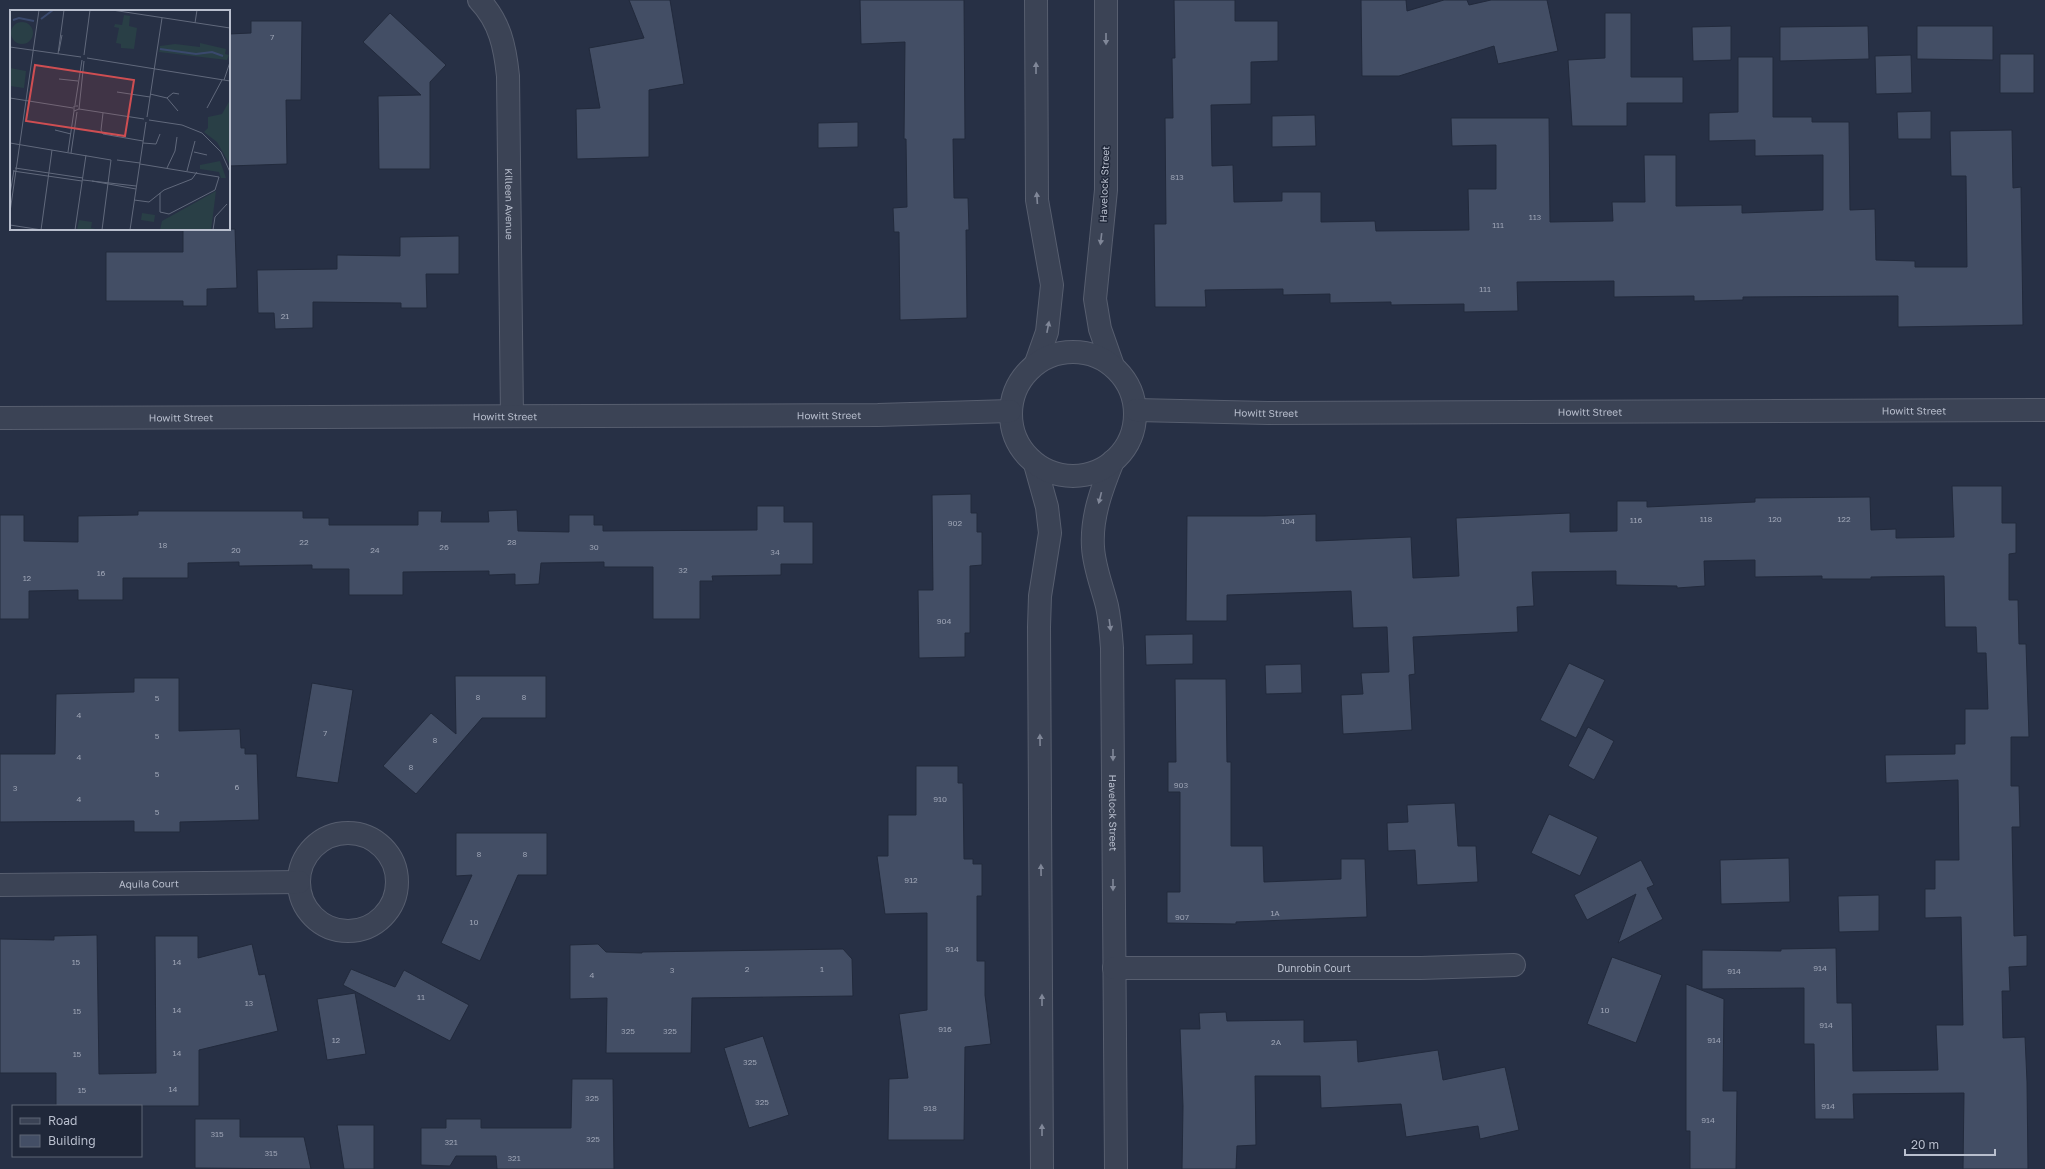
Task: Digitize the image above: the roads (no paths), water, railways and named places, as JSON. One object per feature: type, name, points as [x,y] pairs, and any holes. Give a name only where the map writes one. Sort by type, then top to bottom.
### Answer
[{"type":"street","name":"Killeen Avenue","points":[[479,0],[491,14],[500,32],[508,76],[512,416]]},
{"type":"street","points":[[1036,0],[1037,200],[1052,286],[1047,332],[1036,363]]},
{"type":"street","name":"Havelock Street","points":[[1106,0],[1106,196],[1095,299],[1100,329],[1113,366]]},
{"type":"street","points":[[1070,351],[1097,356],[1113,366],[1129,386],[1134,397],[1136,410],[1134,427],[1128,442],[1113,461],[1095,472],[1074,476],[1054,473],[1035,464],[1026,456],[1014,435],[1010,411],[1015,389],[1020,379],[1036,363],[1052,354],[1070,351]]},
{"type":"street","name":"Howitt Street","points":[[1136,410],[1284,413],[2045,410]]},
{"type":"street","name":"Howitt Street","points":[[0,418],[878,415],[1010,411]]},
{"type":"street","name":"Havelock Street","points":[[1113,461],[1099,501],[1095,521],[1093,546],[1097,571],[1107,607],[1112,648],[1116,1169]]},
{"type":"street","points":[[1035,464],[1047,506],[1050,534],[1040,596],[1038,627],[1042,1169]]},
{"type":"street","points":[[348,834],[366,837],[381,846],[391,859],[396,882],[391,905],[381,918],[360,929],[344,931],[329,927],[313,917],[302,901],[299,882],[302,864],[313,848],[329,838],[348,834]]},
{"type":"street","name":"Aquila Court","points":[[0,885],[299,882]]},
{"type":"street","name":"Dunrobin Court","points":[[1114,968],[1421,968],[1514,965]]}]
